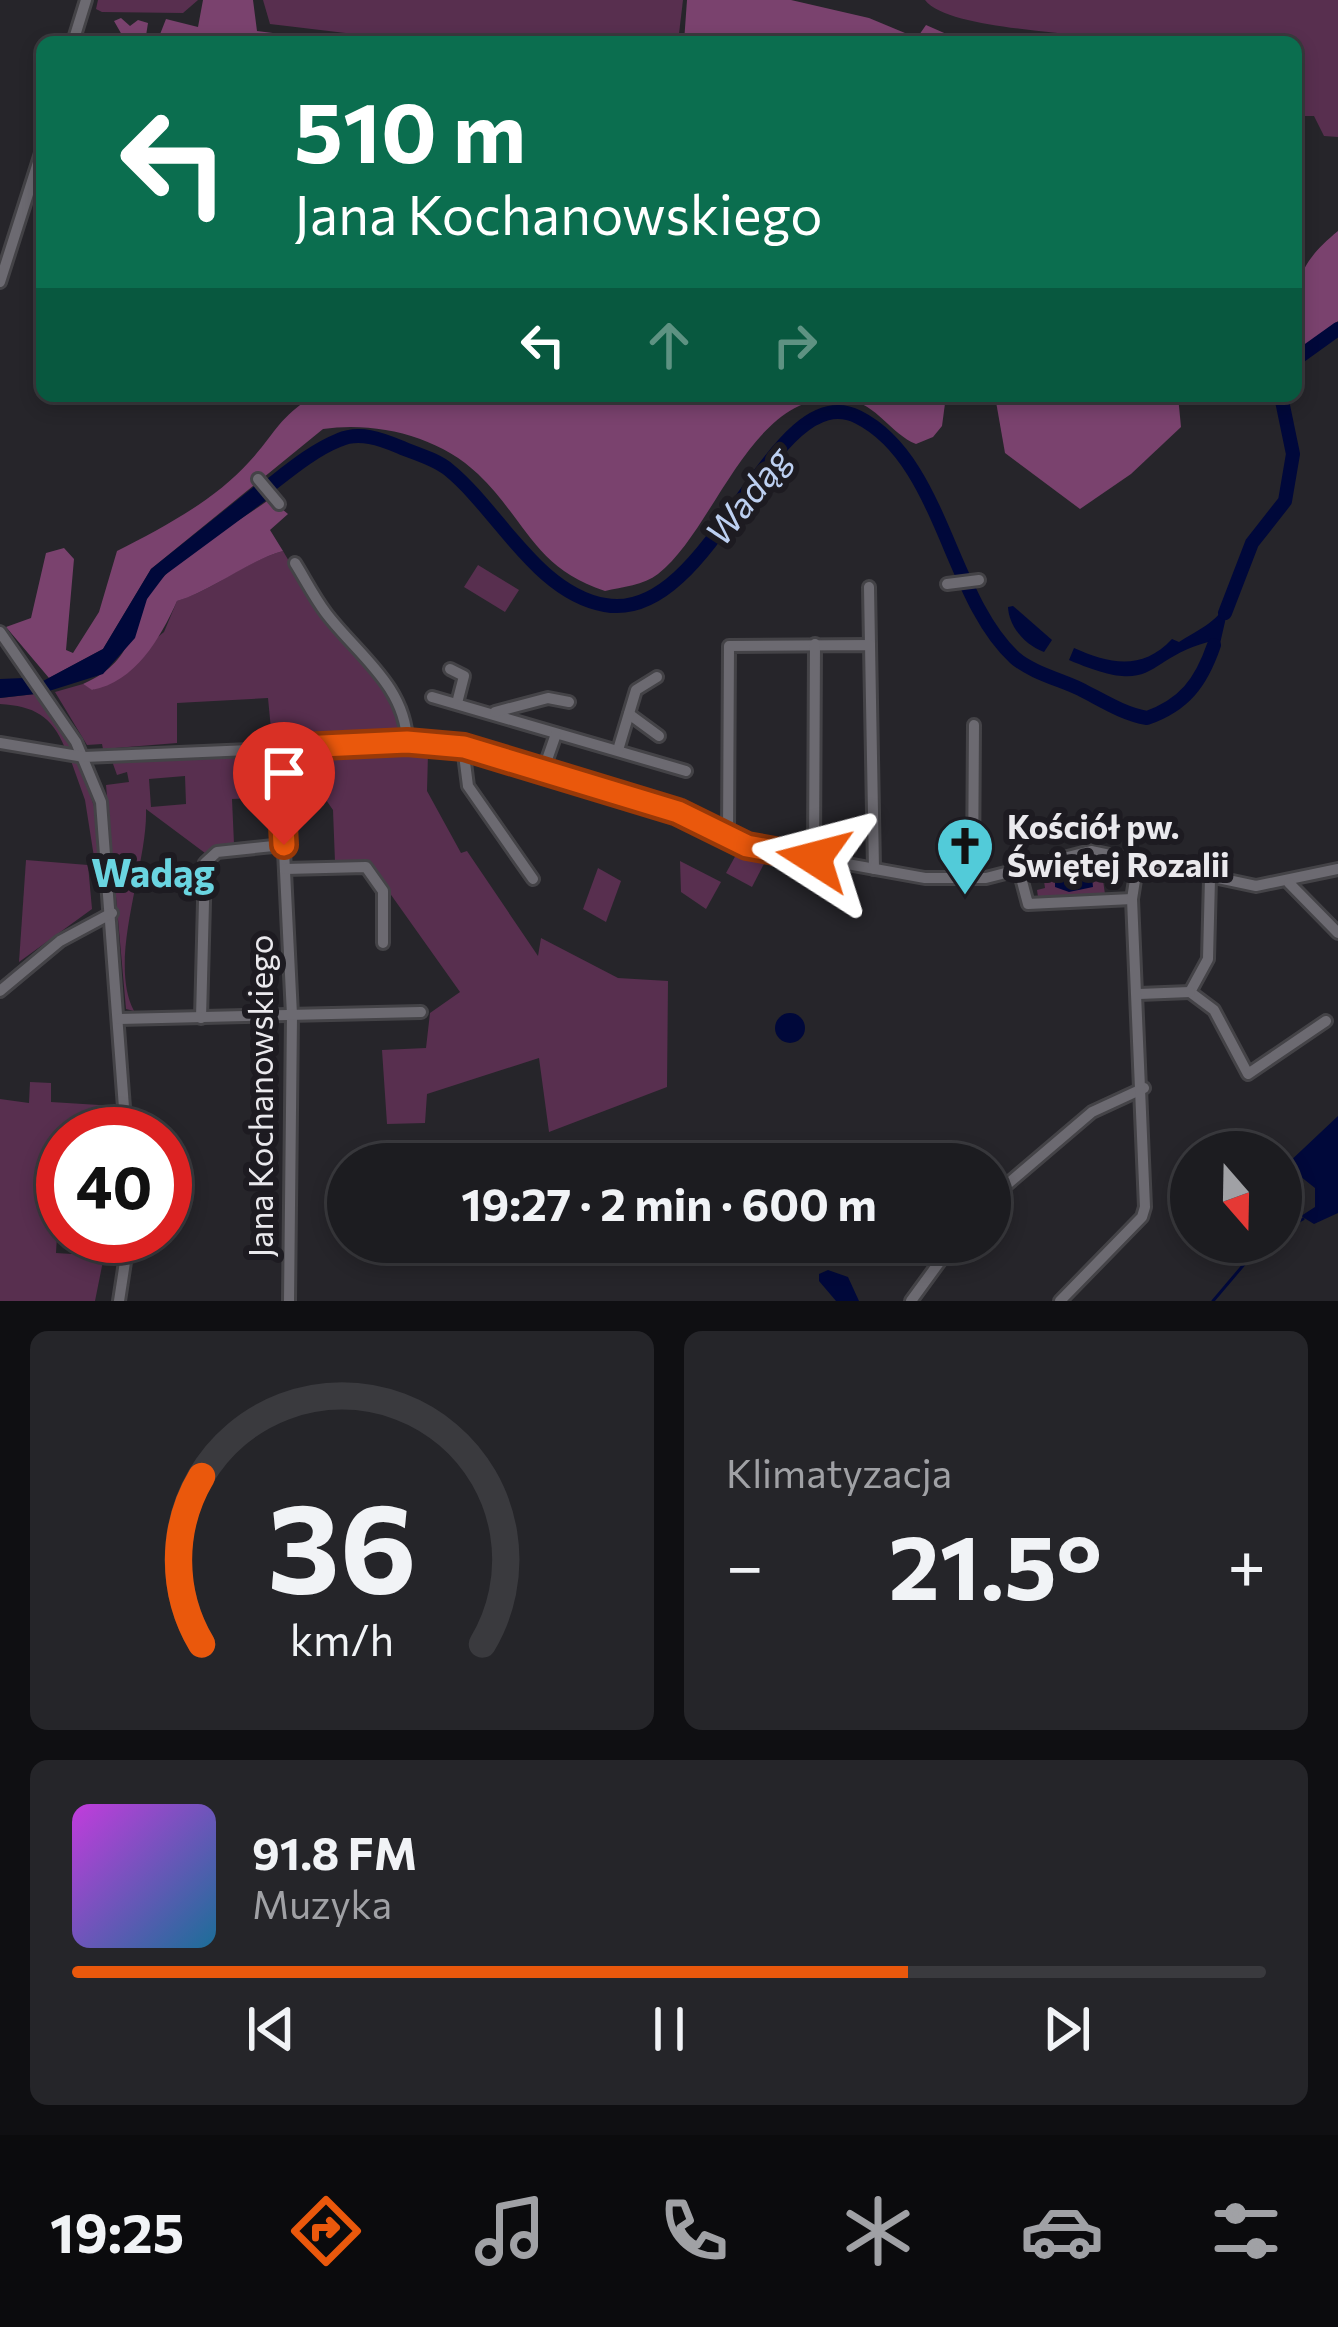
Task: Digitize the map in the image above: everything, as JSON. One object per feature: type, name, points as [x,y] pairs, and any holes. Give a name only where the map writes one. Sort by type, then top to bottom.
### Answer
[{"type":"street","points":[[76,36],[86,0]]},
{"type":"street","points":[[0,282],[36,169]]},
{"type":"street","points":[[258,479],[279,504]]},
{"type":"street","points":[[295,563],[326,613],[357,644],[389,689],[404,714],[407,742]]},
{"type":"street","points":[[947,584],[979,580]]},
{"type":"street","points":[[869,586],[874,869]]},
{"type":"street","points":[[0,632],[84,757],[106,826],[124,1107]]},
{"type":"street","points":[[814,644],[814,858]]},
{"type":"street","points":[[728,837],[728,646],[870,645]]},
{"type":"street","points":[[450,669],[464,676],[457,703]]},
{"type":"street","points":[[618,750],[636,690],[657,677]]},
{"type":"street","points":[[432,697],[686,771]]},
{"type":"street","points":[[491,713],[548,698],[569,702]]},
{"type":"street","points":[[520,705],[520,722]]},
{"type":"street","points":[[629,714],[659,736]]},
{"type":"street","points":[[973,878],[974,725]]},
{"type":"street","points":[[543,771],[556,734]]},
{"type":"street","points":[[0,743],[84,757],[407,742],[464,747],[678,812],[768,852],[925,878],[973,878],[1019,870],[1075,852],[1256,886],[1289,883],[1338,868]]},
{"type":"street","points":[[464,747],[468,786],[533,879]]},
{"type":"street","name":"Jana Kochanowskiego","points":[[279,748],[292,1016],[289,1301]]},
{"type":"street","points":[[201,1018],[205,863],[217,852],[284,845]]},
{"type":"street","points":[[1060,1301],[1142,1217],[1144,1088],[1132,899],[1138,861]]},
{"type":"street","points":[[285,869],[366,867],[382,891],[383,944]]},
{"type":"street","points":[[1019,870],[1028,904],[1132,899]]},
{"type":"street","points":[[1190,992],[1208,959],[1210,878]]},
{"type":"street","points":[[1289,883],[1338,933]]},
{"type":"street","points":[[0,992],[60,940],[112,913]]},
{"type":"street","points":[[1139,994],[1190,992],[1214,1010],[1248,1074],[1327,1021]]},
{"type":"street","points":[[119,1019],[421,1012]]},
{"type":"street","points":[[1011,1181],[1091,1112],[1144,1088]]},
{"type":"street","points":[[119,1301],[125,1263]]},
{"type":"street","points":[[910,1301],[938,1263]]},
{"type":"shaded area","points":[[98,0],[198,0],[183,13],[102,12],[96,9]]},
{"type":"shaded area","points":[[203,0],[253,0],[257,31],[297,36],[159,36],[166,19],[198,27]]},
{"type":"shaded area","points":[[263,0],[683,0],[679,36],[371,36],[270,24]]},
{"type":"shaded area","points":[[687,0],[791,0],[869,18],[912,36],[684,36]]},
{"type":"shaded area","points":[[925,0],[1338,0],[1338,137],[1324,136],[1314,116],[1302,116],[1302,36],[1078,36],[999,26],[936,9]]},
{"type":"shaded area","points":[[121,18],[130,26],[138,20],[148,23],[146,36],[123,36],[114,21]]},
{"type":"shaded area","points":[[926,25],[951,36],[918,36]]},
{"type":"shaded area","points":[[1338,231],[1338,321],[1302,348],[1302,274]]},
{"type":"shaded area","points":[[810,402],[786,414],[761,436],[679,553],[658,574],[605,591],[581,581],[546,556],[478,474],[445,450],[385,430],[323,429],[151,569],[103,649],[49,678],[6,627],[31,618],[46,553],[64,548],[74,559],[66,650],[73,653],[99,612],[117,551],[220,489],[301,404]]},
{"type":"shaded area","points":[[858,402],[945,402],[942,426],[933,437],[916,444]]},
{"type":"shaded area","points":[[996,402],[1179,402],[1181,427],[1131,474],[1080,509],[1005,453]]},
{"type":"shaded area","points":[[256,485],[268,499],[165,575],[147,599],[135,638],[103,674],[49,691],[43,681],[103,649],[151,569]]},
{"type":"shaded area","points":[[270,499],[288,514],[270,530],[283,551],[177,601],[154,644],[133,668],[92,690],[83,684],[115,662],[148,597],[169,571]]},
{"type":"shaded area","points":[[283,551],[319,610],[384,685],[404,735],[272,740],[268,698],[177,703],[177,743],[103,749],[102,744],[87,745],[55,692],[83,684],[93,690],[164,632],[177,601]]},
{"type":"shaded area","points":[[478,565],[519,590],[505,612],[464,587]]},
{"type":"shaded area","points":[[1230,600],[1219,648],[1209,659],[1208,642],[1135,676],[1098,671],[1069,660],[1074,648],[1113,661],[1149,656],[1172,639],[1179,642],[1206,626]]},
{"type":"shaded area","points":[[1013,606],[1052,640],[1044,652],[1015,628],[1008,607]]},
{"type":"shaded area","points":[[24,678],[35,694],[0,698],[0,679]]},
{"type":"shaded area","points":[[36,694],[71,747],[65,748],[40,715],[0,704],[0,698]]},
{"type":"shaded area","points":[[428,747],[456,750],[456,756],[428,754],[427,791],[461,853],[467,851],[538,956],[541,938],[618,978],[668,981],[667,1087],[549,1132],[539,1058],[427,1094],[425,1123],[387,1124],[382,1050],[426,1048],[430,1013],[460,992],[367,861],[335,862],[333,810],[308,774],[292,773],[285,781],[284,760],[289,754]]},
{"type":"shaded area","points":[[266,754],[274,758],[276,797],[232,799],[234,844],[205,853],[146,809],[126,939],[127,990],[134,1011],[126,1009],[106,785],[129,782],[127,772],[117,775],[112,761]],"holes":[[[185,776],[186,804],[151,807],[149,779]]]},
{"type":"shaded area","points":[[70,758],[78,759],[98,818],[99,857],[94,857],[85,800]]},
{"type":"shaded area","points":[[737,853],[767,858],[752,887],[726,873]]},
{"type":"shaded area","points":[[26,860],[88,865],[92,909],[19,962]]},
{"type":"shaded area","points":[[1077,860],[1100,860],[1105,894],[1038,897],[1037,890],[1045,888],[1043,874],[1026,875]]},
{"type":"shaded area","points":[[680,861],[721,882],[706,909],[681,892]]},
{"type":"shaded area","points":[[1075,865],[1091,867],[1093,887],[1069,892],[1055,887],[1055,873]]},
{"type":"shaded area","points":[[598,868],[621,881],[606,922],[583,909]]},
{"type":"shaded area","points":[[790,1013],[801,1017],[805,1028],[801,1039],[790,1043],[779,1039],[775,1028],[779,1017]]},
{"type":"shaded area","points":[[30,1082],[51,1083],[51,1102],[115,1106],[36,1107],[36,1263],[103,1263],[95,1301],[0,1301],[0,1099],[29,1103]]},
{"type":"shaded area","points":[[1338,1116],[1338,1213],[1314,1224],[1302,1217],[1315,1207],[1315,1188],[1302,1178],[1302,1150]]},
{"type":"shaded area","points":[[828,1270],[848,1277],[859,1301],[836,1301],[819,1281],[819,1274]]},
{"type":"waterway","name":"Wadąg","points":[[1302,355],[1338,329]]},
{"type":"waterway","name":"Wadąg","points":[[1225,613],[1252,543],[1285,501],[1293,454],[1282,402]]},
{"type":"waterway","name":"Wadąg","points":[[256,496],[328,445],[354,436],[378,439],[449,470],[559,584],[605,605],[643,601],[678,578],[710,543],[797,431],[827,414],[858,417],[886,437],[909,464],[974,601],[993,632],[1022,663],[1147,718],[1189,691],[1214,645]]},
{"type":"waterway","points":[[1213,1301],[1245,1263]]},
{"type":"place","name":"Kościół pw. Świętej Rozalii","points":[[965,897]]},
{"type":"district","name":"Wadąg","points":[[153,873]]},
{"type":"route","points":[[284,845],[279,748],[437,742],[678,812],[747,846],[814,858]]}]
